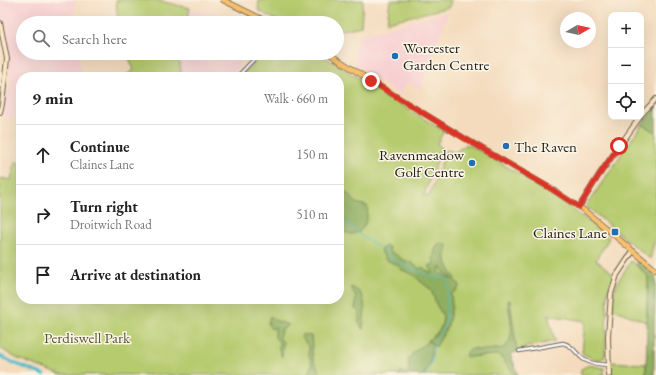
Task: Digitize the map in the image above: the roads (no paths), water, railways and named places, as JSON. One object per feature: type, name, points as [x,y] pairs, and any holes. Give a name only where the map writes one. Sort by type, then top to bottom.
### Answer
[{"type":"main road","points":[[223,0],[256,16]]},
{"type":"main road","points":[[339,60],[579,207],[656,270]]},
{"type":"street","points":[[0,23],[7,59],[2,84],[0,112]]},
{"type":"street","points":[[242,72],[253,60]]},
{"type":"street","points":[[644,112],[656,100]]},
{"type":"street","points":[[579,207],[637,120]]},
{"type":"street","points":[[608,375],[610,298],[617,275],[633,251]]},
{"type":"street","points":[[519,351],[563,343],[569,344],[582,358],[588,362],[608,365]]},
{"type":"waterway","points":[[344,222],[386,252],[388,257],[403,265],[436,278],[446,278],[448,281],[449,290],[446,321],[434,343],[432,362],[426,375]]},
{"type":"waterway","points":[[0,356],[44,375]]},
{"type":"place","name":"Worcester Garden Centre","points":[[395,56]]},
{"type":"place","name":"The Raven","points":[[506,146]]},
{"type":"place","name":"Ravenmeadow Golf Centre","points":[[472,163]]},
{"type":"place","name":"Claines Lane","points":[[615,232]]},
{"type":"park label","name":"Perdiswell Park","points":[[87,337]]}]
